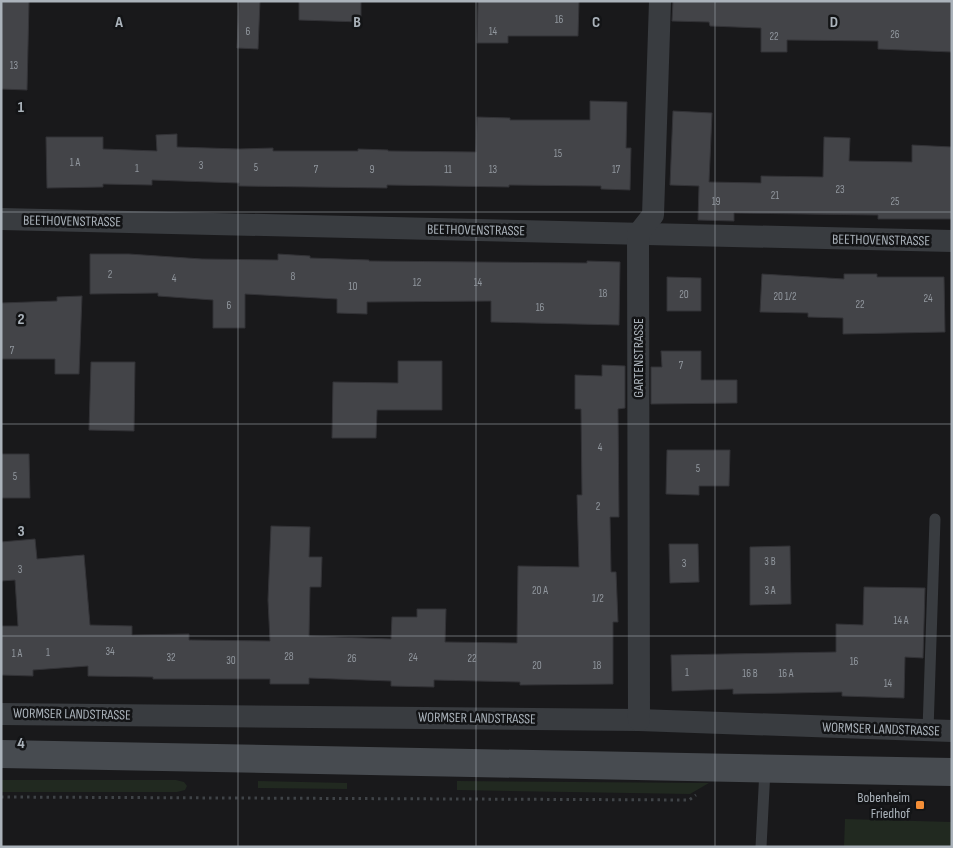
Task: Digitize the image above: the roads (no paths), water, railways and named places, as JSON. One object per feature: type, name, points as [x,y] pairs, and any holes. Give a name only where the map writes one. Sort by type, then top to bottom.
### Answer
[{"type":"main road","points":[[1,754],[952,772]]},
{"type":"street","points":[[638,234],[653,215],[660,1]]},
{"type":"street","name":"BEETHOVENSTRASSE","points":[[1,219],[952,241]]},
{"type":"street","name":"GARTENSTRASSE","points":[[638,234],[639,720]]},
{"type":"street","name":"WORMSER LANDSTRASSE","points":[[1,714],[639,720],[952,731]]},
{"type":"lane","points":[[928,730],[935,520]]},
{"type":"lane","points":[[762,847],[765,767]]},
{"type":"place","name":"Bobenheim Friedhof","points":[[920,805]]}]
